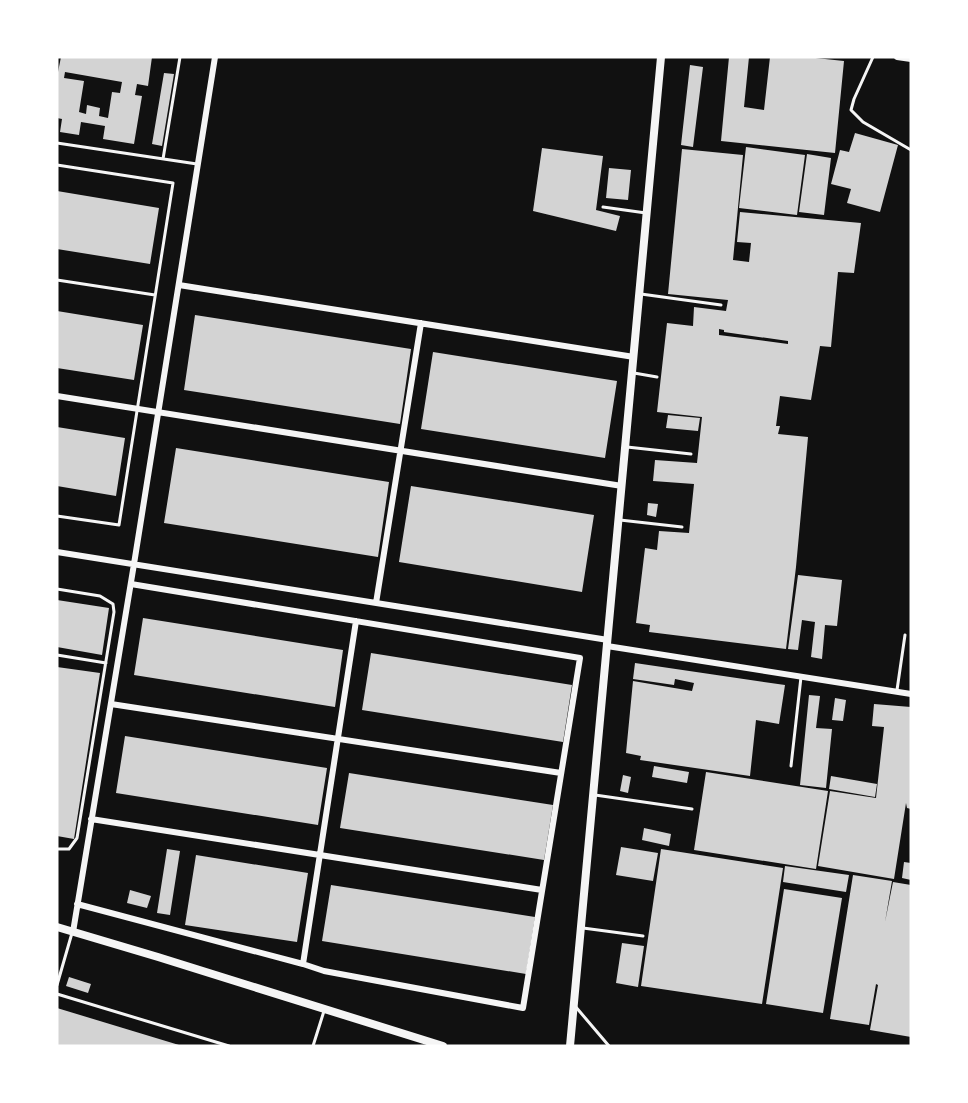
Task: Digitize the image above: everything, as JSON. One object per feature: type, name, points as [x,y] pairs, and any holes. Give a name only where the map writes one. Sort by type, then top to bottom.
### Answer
[{"type":"street","points":[[73,932],[159,412],[214,57]]},
{"type":"street","points":[[570,1046],[661,57]]},
{"type":"street","points":[[897,57],[911,59]]},
{"type":"street","points":[[179,285],[634,357]]},
{"type":"street","points":[[376,603],[421,323]]},
{"type":"street","points":[[57,396],[622,486]]},
{"type":"street","points":[[57,552],[376,603],[911,694]]},
{"type":"street","points":[[77,904],[324,971],[523,1008],[580,658],[131,584]]},
{"type":"street","points":[[303,964],[356,621]]},
{"type":"street","points":[[111,704],[561,773]]},
{"type":"street","points":[[92,819],[542,890]]},
{"type":"street","points":[[57,927],[443,1046]]},
{"type":"lane","points":[[163,159],[180,57]]},
{"type":"lane","points":[[873,57],[854,99],[852,110],[863,122],[911,150]]},
{"type":"lane","points":[[57,143],[197,164]]},
{"type":"lane","points":[[57,165],[173,183],[119,525],[57,516]]},
{"type":"lane","points":[[603,207],[647,213]]},
{"type":"lane","points":[[57,280],[155,295]]},
{"type":"lane","points":[[639,294],[721,305]]},
{"type":"lane","points":[[632,373],[657,377]]},
{"type":"lane","points":[[626,447],[691,454]]},
{"type":"lane","points":[[619,520],[682,526]]},
{"type":"lane","points":[[57,589],[100,596],[112,604],[114,612],[77,838],[69,849],[57,849]]},
{"type":"lane","points":[[897,692],[905,635]]},
{"type":"lane","points":[[57,655],[106,663]]},
{"type":"lane","points":[[791,766],[801,677]]},
{"type":"lane","points":[[593,795],[692,808]]},
{"type":"lane","points":[[581,927],[643,936]]},
{"type":"lane","points":[[57,985],[73,932]]},
{"type":"lane","points":[[57,994],[229,1046]]},
{"type":"lane","points":[[574,1004],[609,1046]]},
{"type":"lane","points":[[313,1046],[325,1009]]},
{"type":"building","points":[[61,57],[152,57],[148,86],[137,84],[135,95],[142,96],[134,144],[103,139],[105,126],[81,122],[79,135],[60,132],[62,119],[57,118],[57,77]],"holes":[[[65,72],[122,82],[120,93],[112,92],[108,118],[99,116],[100,108],[87,105],[86,114],[79,112],[84,81],[64,78]]]},
{"type":"building","points":[[729,57],[749,57],[744,107],[764,110],[770,57],[806,57],[844,61],[835,153],[721,141]]},
{"type":"building","points":[[690,65],[703,67],[693,147],[681,145]]},
{"type":"building","points":[[164,73],[174,74],[162,146],[152,144]]},
{"type":"building","points":[[855,133],[898,145],[880,212],[847,203],[851,189],[831,184],[840,150],[849,152]]},
{"type":"building","points":[[746,147],[805,155],[797,215],[739,208]]},
{"type":"building","points":[[542,148],[603,156],[596,210],[620,216],[616,231],[533,211]]},
{"type":"building","points":[[682,149],[743,155],[733,260],[749,262],[751,243],[737,242],[740,212],[861,223],[854,273],[838,272],[831,347],[820,346],[811,400],[780,396],[776,426],[780,426],[778,434],[808,437],[786,649],[649,632],[650,625],[636,623],[645,548],[657,550],[659,531],[689,533],[694,484],[653,481],[655,460],[697,463],[702,417],[657,412],[667,323],[693,326],[694,307],[726,311],[728,300],[668,294]],"holes":[[[719,329],[724,332],[788,341],[788,344],[719,335]]]},
{"type":"building","points":[[807,154],[831,158],[824,215],[799,212]]},
{"type":"building","points":[[609,168],[631,170],[628,200],[606,198]]},
{"type":"building","points":[[57,191],[159,208],[150,264],[57,249]]},
{"type":"building","points":[[57,311],[143,325],[134,380],[57,368]]},
{"type":"building","points":[[195,315],[411,349],[400,424],[184,390]]},
{"type":"building","points":[[433,352],[617,381],[605,458],[421,429]]},
{"type":"building","points":[[668,415],[700,418],[698,431],[666,428]]},
{"type":"building","points":[[57,427],[125,438],[116,496],[57,486]]},
{"type":"building","points":[[176,448],[389,482],[378,557],[164,523]]},
{"type":"building","points":[[411,486],[594,515],[582,592],[399,562]]},
{"type":"building","points":[[648,503],[658,504],[656,517],[647,515]]},
{"type":"building","points":[[798,575],[842,580],[837,626],[825,625],[822,659],[811,657],[815,622],[802,620],[798,650],[788,649]]},
{"type":"building","points":[[57,600],[109,608],[102,655],[57,647]]},
{"type":"building","points":[[143,618],[343,650],[335,707],[134,675]]},
{"type":"building","points":[[371,653],[572,685],[563,742],[362,710]]},
{"type":"building","points":[[635,663],[785,685],[779,724],[756,720],[750,776],[640,760],[641,756],[626,753],[633,681],[692,691],[694,683],[675,679],[674,685],[633,679]]},
{"type":"building","points":[[57,667],[100,673],[74,839],[57,836]]},
{"type":"building","points":[[809,695],[820,696],[816,728],[832,729],[826,788],[800,785]]},
{"type":"building","points":[[835,698],[846,700],[843,721],[832,720]]},
{"type":"building","points":[[874,704],[911,707],[911,809],[907,808],[906,803],[894,879],[818,866],[830,791],[876,798],[884,727],[872,726]]},
{"type":"building","points":[[125,736],[327,768],[318,825],[116,793]]},
{"type":"building","points":[[654,766],[689,772],[687,783],[652,777]]},
{"type":"building","points":[[706,772],[828,791],[816,869],[694,850]]},
{"type":"building","points":[[349,773],[553,805],[544,860],[340,828]]},
{"type":"building","points":[[623,775],[631,777],[628,793],[620,791]]},
{"type":"building","points":[[831,776],[877,784],[875,797],[829,789]]},
{"type":"building","points":[[644,828],[671,834],[669,846],[642,840]]},
{"type":"building","points":[[621,847],[658,853],[653,881],[616,875]]},
{"type":"building","points":[[167,849],[180,851],[170,915],[157,913]]},
{"type":"building","points":[[661,849],[783,868],[762,1004],[641,986]]},
{"type":"building","points":[[196,855],[308,873],[297,942],[185,925]]},
{"type":"building","points":[[904,862],[911,863],[911,880],[902,878]]},
{"type":"building","points":[[785,866],[849,875],[846,892],[783,882]]},
{"type":"building","points":[[853,875],[892,881],[885,922],[893,882],[911,885],[911,1037],[870,1030],[878,985],[876,984],[869,1025],[830,1019]]},
{"type":"building","points":[[331,885],[535,917],[526,974],[322,941]]},
{"type":"building","points":[[784,889],[842,898],[823,1013],[766,1004]]},
{"type":"building","points":[[130,890],[151,896],[147,908],[127,903]]},
{"type":"building","points":[[622,943],[644,946],[638,987],[616,983]]},
{"type":"building","points":[[69,977],[91,984],[88,993],[66,986]]},
{"type":"building","points":[[57,1008],[179,1045],[179,1046],[57,1046]]}]
